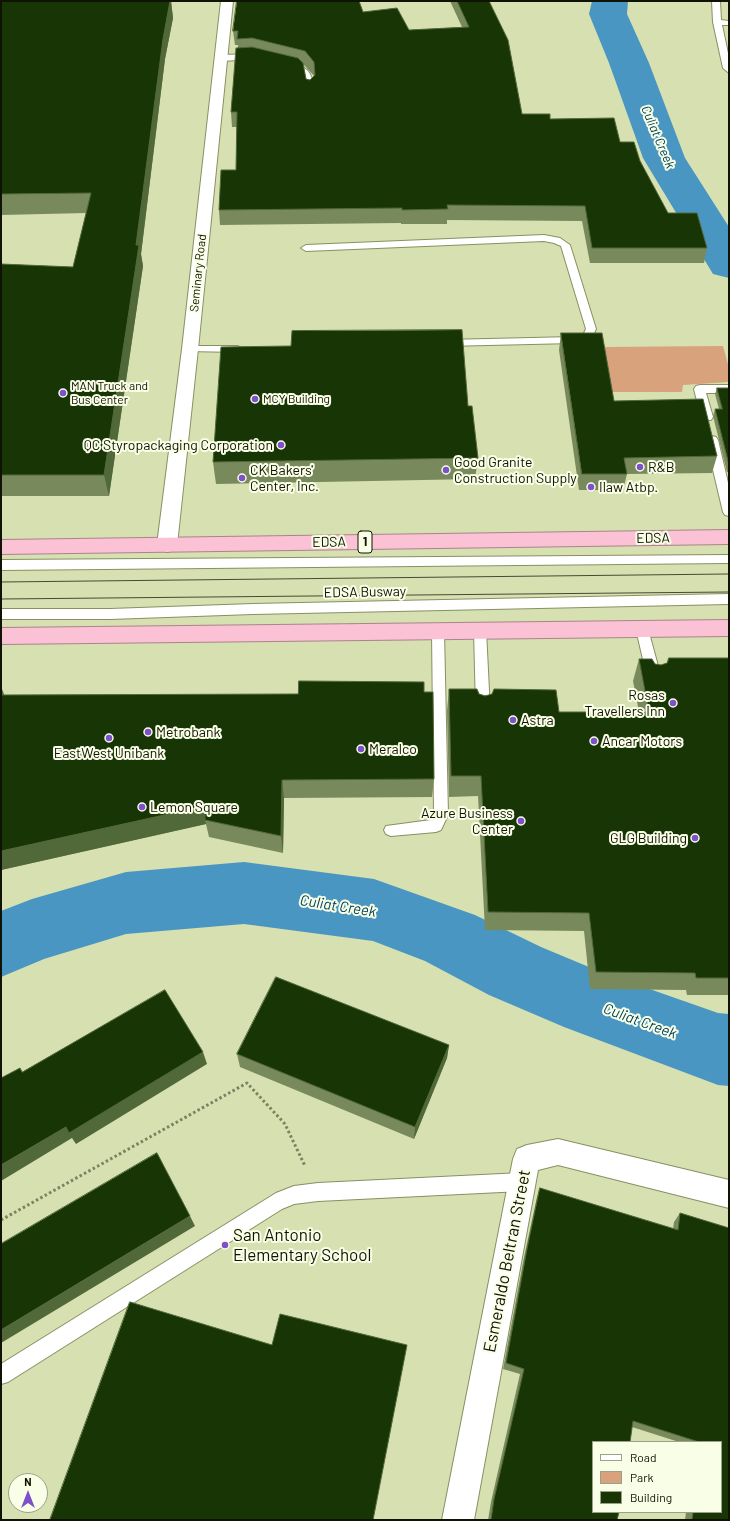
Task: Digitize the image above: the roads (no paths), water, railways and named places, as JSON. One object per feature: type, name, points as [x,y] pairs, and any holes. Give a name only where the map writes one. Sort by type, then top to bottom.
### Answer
[{"type":"highway","name":"EDSA","points":[[1,547],[729,537]]},
{"type":"highway","points":[[1,636],[729,628]]},
{"type":"street","name":"Seminary Road","points":[[167,545],[190,349],[221,58],[229,1]]},
{"type":"street","name":"Esmeraldo Beltran Street","points":[[458,1520],[527,1159],[558,1152],[729,1194]]},
{"type":"lane","points":[[716,1],[717,22],[727,68],[729,70]]},
{"type":"lane","points":[[717,22],[729,23]]},
{"type":"lane","points":[[221,58],[253,57],[260,59]]},
{"type":"lane","points":[[281,64],[302,69],[310,77],[310,90]]},
{"type":"lane","points":[[306,248],[544,238],[557,240],[565,245],[591,329],[587,337],[574,340],[433,344]]},
{"type":"lane","points":[[190,349],[245,349]]},
{"type":"lane","points":[[729,389],[700,389],[729,512]]},
{"type":"lane","name":"EDSA Busway","points":[[1,565],[729,559]]},
{"type":"lane","name":"EDSA Busway","points":[[1,614],[110,614],[253,609],[729,599]]},
{"type":"lane","points":[[642,629],[654,680]]},
{"type":"lane","points":[[480,630],[482,711]]},
{"type":"lane","points":[[391,830],[436,826],[441,816],[438,631]]},
{"type":"lane","points":[[1,1375],[276,1202],[294,1196],[318,1192],[522,1182]]},
{"type":"waterway","name":"Culiat Creek","points":[[610,1],[608,14],[629,63],[664,158],[729,264]]},
{"type":"waterway","name":"Culiat Creek","points":[[1,944],[32,931],[126,903],[244,893],[374,910],[450,938],[515,971],[590,1003],[718,1049],[729,1050]]},
{"type":"tram line","points":[[1,582],[729,574]]},
{"type":"tram line","points":[[1,599],[729,592]]},
{"type":"place","name":"MAN Truck and Bus Center","points":[[63,393]]},
{"type":"place","name":"MCY Building","points":[[255,399]]},
{"type":"place","name":"QC Styropackaging Corporation","points":[[281,445]]},
{"type":"place","name":"R&B","points":[[640,467]]},
{"type":"place","name":"Good Granite Construction Supply","points":[[446,470]]},
{"type":"place","name":"CK Bakers' Center, Inc.","points":[[242,478]]},
{"type":"place","name":"Ilaw Atbp.","points":[[591,487]]},
{"type":"place","name":"Rosas Travellers Inn","points":[[673,703]]},
{"type":"place","name":"Astra","points":[[513,720]]},
{"type":"place","name":"Metrobank","points":[[148,732]]},
{"type":"place","name":"EastWest Unibank","points":[[109,738]]},
{"type":"place","name":"Ancar Motors","points":[[594,741]]},
{"type":"place","name":"Meralco","points":[[361,749]]},
{"type":"place","name":"Lemon Square","points":[[142,807]]},
{"type":"place","name":"Azure Business Center","points":[[521,821]]},
{"type":"place","name":"GLG Building","points":[[695,838]]},
{"type":"place","name":"San Antonio Elementary School","points":[[225,1245]]}]
